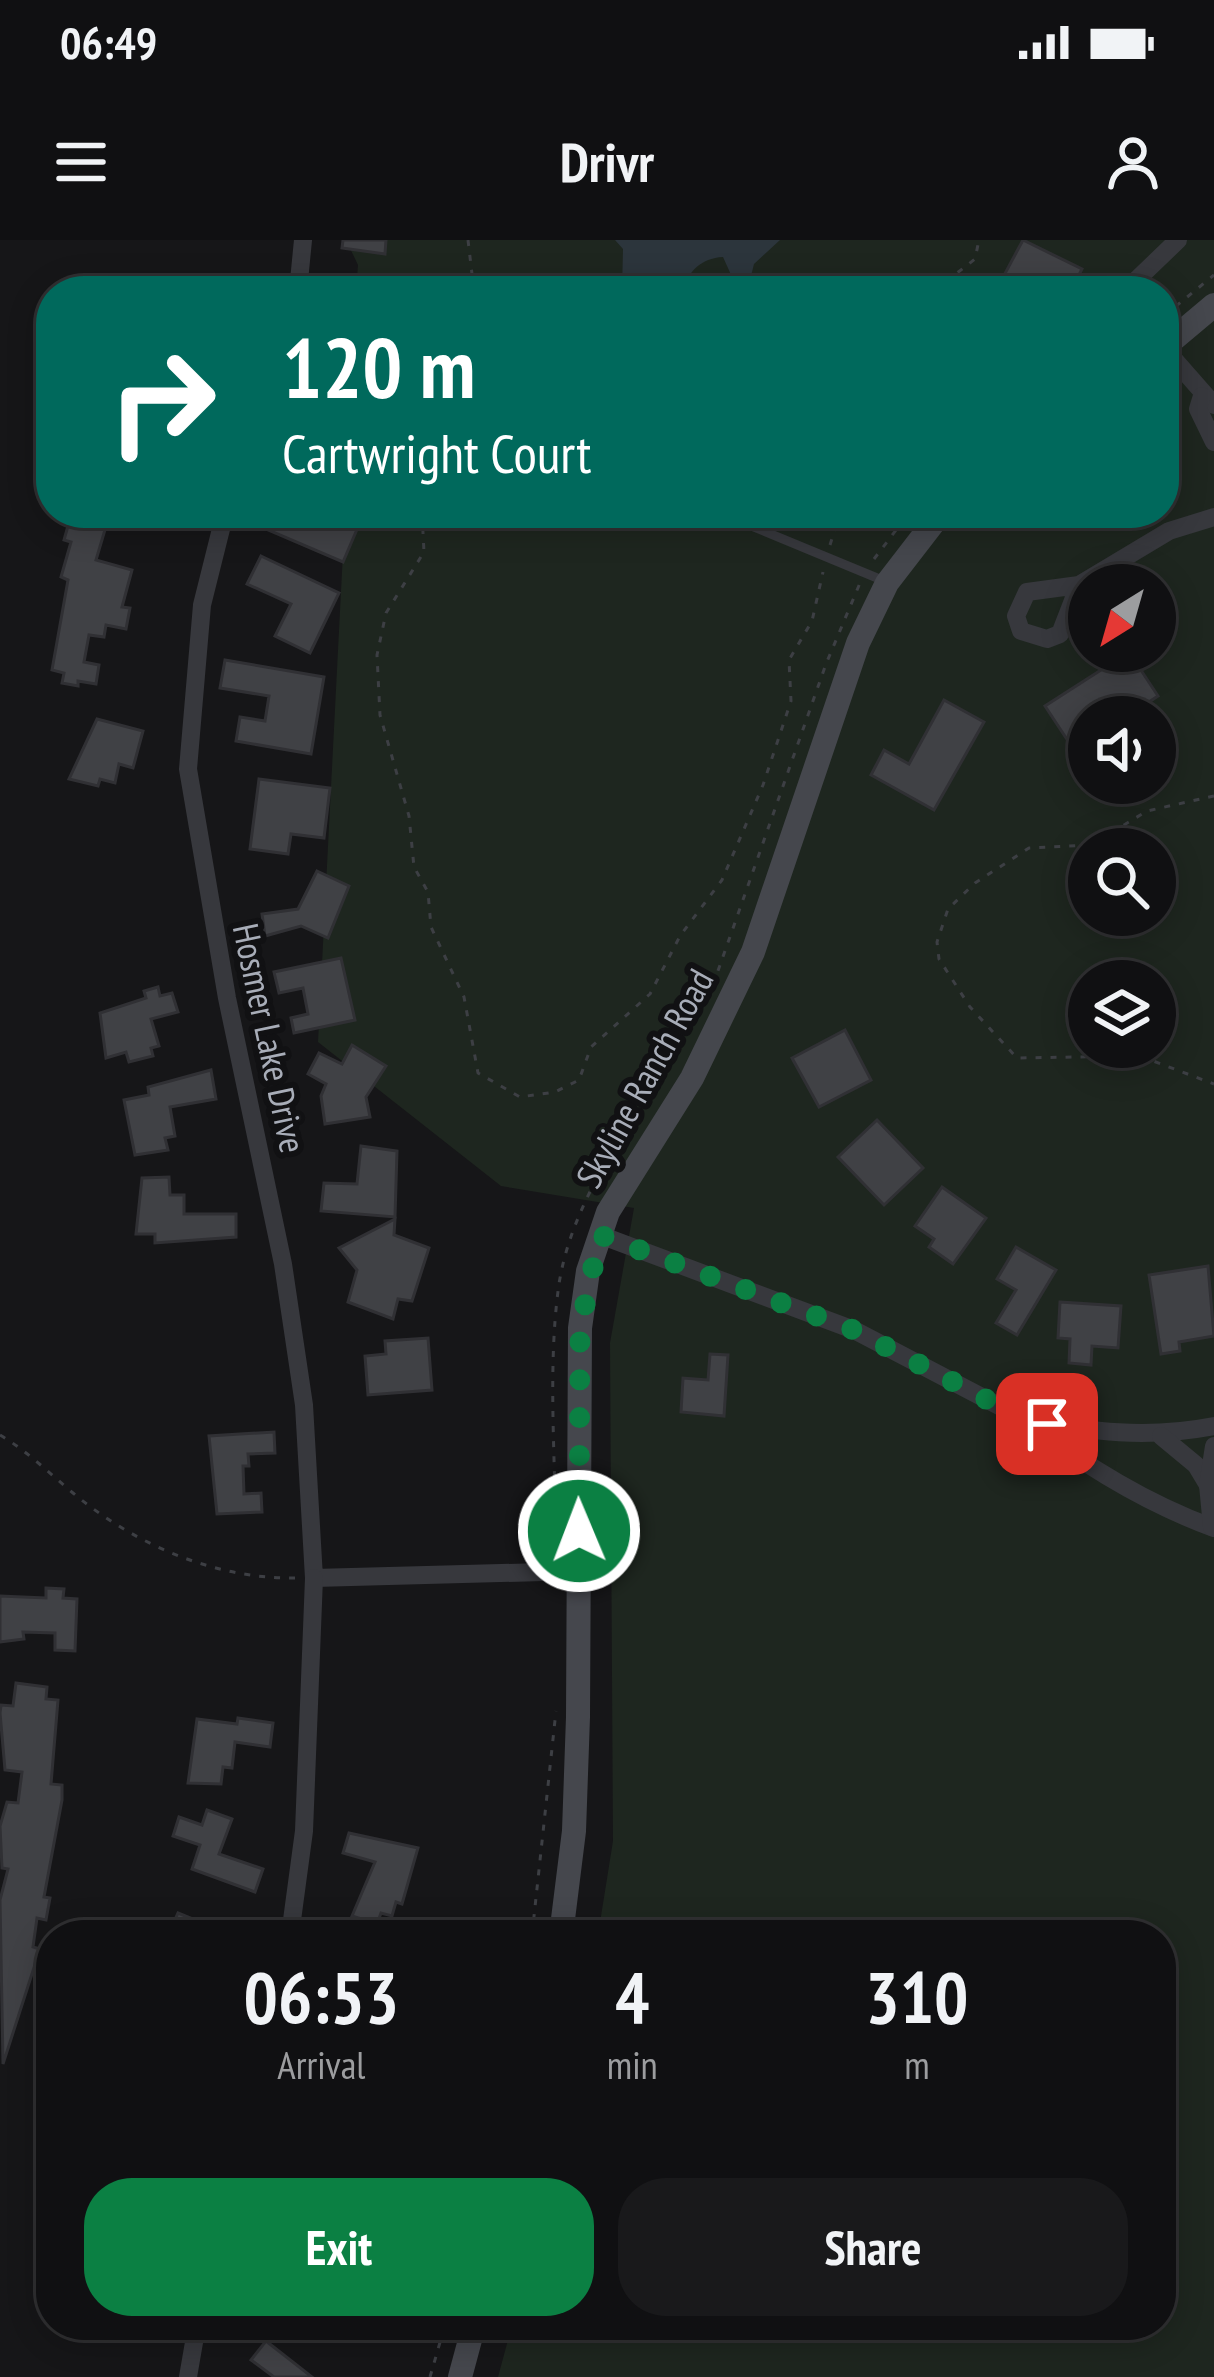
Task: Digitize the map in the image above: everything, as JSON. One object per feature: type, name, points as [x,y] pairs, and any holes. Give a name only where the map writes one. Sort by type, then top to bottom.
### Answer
[{"type":"street","points":[[299,276],[303,240]]},
{"type":"street","points":[[1141,276],[1178,240]]},
{"type":"street","points":[[1179,335],[1214,305]]},
{"type":"street","points":[[1179,366],[1208,400],[1198,409],[1214,442]]},
{"type":"street","points":[[1179,528],[1214,517]]},
{"type":"street","name":"Hosmer Lake Drive","points":[[221,528],[202,605],[191,680],[188,769],[223,976],[283,1264],[304,1405],[314,1578],[304,1831],[292,1920]]},
{"type":"street","name":"Skyline Ranch Road","points":[[563,1920],[574,1831],[580,1328],[600,1235],[621,1187],[725,1017],[754,952],[858,643],[887,583],[929,528]]},
{"type":"street","points":[[1114,564],[1179,528]]},
{"type":"street","points":[[600,1235],[854,1330],[1024,1419],[1169,1512],[1213,1528],[1208,1485],[1214,1446]]},
{"type":"street","points":[[1024,1419],[1118,1436],[1162,1436],[1214,1426]]},
{"type":"street","points":[[1162,1436],[1196,1465],[1208,1485]]},
{"type":"street","points":[[314,1578],[580,1571]]},
{"type":"street","points":[[188,2377],[194,2340]]},
{"type":"street","points":[[460,2377],[470,2340]]},
{"type":"lane","points":[[756,528],[887,583]]},
{"type":"path","points":[[468,240],[472,276]]},
{"type":"path","points":[[953,276],[975,259],[979,240]]},
{"type":"path","points":[[1179,304],[1214,275]]},
{"type":"path","points":[[423,528],[424,552],[386,613],[377,655],[380,715],[391,742],[395,782],[409,816],[414,868],[428,892],[431,927],[464,998],[472,1060],[486,1081],[520,1097],[555,1092],[579,1080],[591,1047],[650,994],[680,936],[722,880],[763,785],[791,701],[789,660],[812,621],[819,586]]},
{"type":"path","points":[[1214,796],[1147,812],[1091,845],[1029,848],[975,883],[948,909],[937,942],[939,959],[970,1007],[1017,1058],[1140,1056],[1214,1084]]},
{"type":"path","points":[[0,1435],[120,1528],[158,1547],[214,1569],[264,1578],[314,1578]]},
{"type":"path","points":[[534,1920],[551,1779]]},
{"type":"path","points":[[430,2377],[441,2340]]},
{"type":"shaded area","points":[[346,240],[1214,240],[1214,2377],[498,2377],[508,2340],[1176,2340],[1176,1920],[600,1920],[613,1841],[610,1343],[634,1208],[501,1186],[318,1042],[344,528],[1179,528],[1179,276],[357,276],[358,265]]},
{"type":"shaded area","points":[[615,240],[780,240],[754,264],[751,276],[732,276],[723,257],[708,260],[689,276],[622,276],[623,249]]},
{"type":"building","points":[[343,240],[386,240],[385,254],[342,248]]},
{"type":"building","points":[[1023,240],[1082,269],[1078,276],[1004,276]]},
{"type":"building","points":[[67,528],[106,528],[96,560],[132,570],[122,607],[130,608],[126,629],[106,625],[104,637],[89,635],[84,662],[99,665],[96,684],[62,683],[64,673],[52,670],[68,580],[61,577],[71,542],[64,540]]},
{"type":"building","points":[[264,528],[358,528],[343,562]]},
{"type":"building","points":[[261,556],[339,593],[310,653],[275,636],[291,604],[247,584]]},
{"type":"building","points":[[225,660],[324,677],[311,754],[236,741],[240,717],[265,721],[269,696],[220,688]]},
{"type":"building","points":[[1098,672],[1142,672],[1158,696],[1068,696],[1068,741],[1045,706]]},
{"type":"building","points":[[944,700],[984,722],[934,810],[871,775],[884,750],[909,764]]},
{"type":"building","points":[[97,719],[143,731],[133,768],[119,764],[115,783],[100,779],[98,786],[69,779]]},
{"type":"building","points":[[259,779],[330,788],[324,838],[291,834],[288,854],[250,849]]},
{"type":"building","points":[[317,871],[349,886],[328,938],[301,926],[265,936],[262,914],[298,909]]},
{"type":"building","points":[[341,958],[355,1020],[294,1033],[291,1018],[308,1014],[303,988],[279,993],[274,972]]},
{"type":"building","points":[[158,987],[160,996],[172,993],[178,1012],[151,1019],[159,1046],[151,1048],[153,1056],[129,1062],[126,1052],[106,1058],[100,1013],[146,998],[144,991]]},
{"type":"building","points":[[845,1030],[871,1080],[819,1107],[792,1058]]},
{"type":"building","points":[[352,1045],[386,1066],[366,1097],[370,1117],[325,1124],[321,1096],[326,1084],[308,1074],[319,1053],[342,1064]]},
{"type":"building","points":[[211,1070],[216,1099],[170,1107],[175,1136],[165,1138],[168,1150],[135,1155],[124,1100],[149,1095],[148,1087]]},
{"type":"building","points":[[877,1120],[923,1168],[884,1205],[838,1157]]},
{"type":"building","points":[[361,1146],[397,1151],[395,1217],[321,1211],[324,1183],[357,1184]]},
{"type":"building","points":[[169,1177],[170,1195],[184,1195],[184,1214],[236,1214],[236,1237],[155,1243],[155,1234],[136,1234],[142,1178]]},
{"type":"building","points":[[942,1187],[986,1218],[953,1264],[929,1247],[934,1239],[915,1226]]},
{"type":"building","points":[[395,1219],[394,1235],[429,1248],[412,1301],[398,1299],[393,1319],[348,1302],[357,1270],[339,1248]]},
{"type":"building","points":[[1016,1247],[1056,1270],[1017,1335],[996,1323],[1016,1290],[997,1279]]},
{"type":"building","points":[[1208,1266],[1214,1336],[1179,1342],[1180,1351],[1161,1354],[1149,1275]]},
{"type":"building","points":[[1060,1302],[1121,1306],[1118,1348],[1092,1346],[1091,1365],[1069,1363],[1070,1339],[1058,1338]]},
{"type":"building","points":[[428,1338],[432,1390],[368,1395],[365,1356],[386,1354],[385,1341]]},
{"type":"building","points":[[710,1354],[728,1355],[724,1416],[681,1412],[683,1378],[708,1380]]},
{"type":"building","points":[[274,1432],[275,1453],[248,1454],[249,1466],[243,1466],[244,1494],[261,1493],[262,1512],[217,1514],[209,1436]]},
{"type":"building","points":[[46,1588],[64,1589],[63,1598],[77,1599],[75,1651],[55,1650],[55,1633],[23,1632],[24,1639],[0,1642],[0,1596],[46,1598]]},
{"type":"building","points":[[16,1683],[47,1687],[46,1699],[58,1700],[51,1784],[62,1785],[62,1800],[44,1897],[50,1898],[46,1920],[36,1920],[36,1961],[3,2064],[0,1900],[8,1869],[2,1868],[0,1826],[7,1802],[18,1803],[22,1772],[5,1770],[0,1713],[1,1705],[13,1706]]},
{"type":"building","points":[[238,1718],[273,1723],[270,1747],[235,1742],[232,1768],[223,1767],[221,1784],[188,1783],[197,1719],[237,1724]]},
{"type":"building","points":[[207,1810],[232,1819],[219,1854],[263,1869],[255,1892],[192,1869],[200,1845],[173,1836],[179,1817],[202,1825]]},
{"type":"building","points":[[349,1833],[418,1848],[402,1904],[396,1902],[392,1916],[381,1913],[378,1920],[364,1920],[352,1916],[375,1862],[343,1853]]},
{"type":"building","points":[[266,2341],[312,2377],[274,2377],[251,2360]]},
{"type":"route","points":[[579,1531],[580,1328],[588,1271],[600,1235],[854,1330],[1024,1419],[1047,1424]]}]
